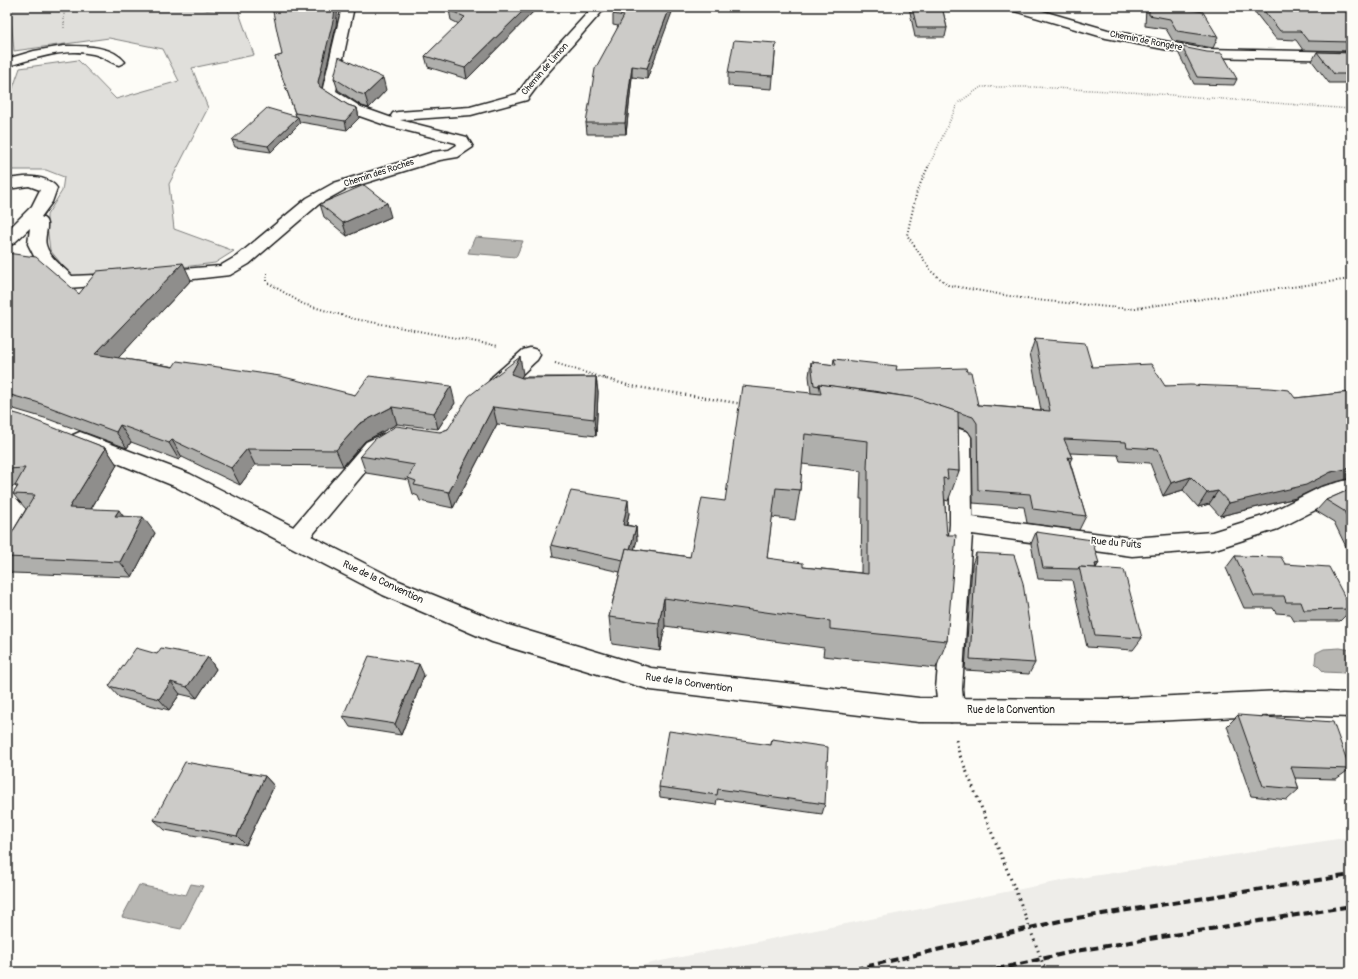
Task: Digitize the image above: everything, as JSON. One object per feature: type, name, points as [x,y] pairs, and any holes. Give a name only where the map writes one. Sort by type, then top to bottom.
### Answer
[{"type":"street","name":"Chemin des Roches","points":[[29,219],[39,222],[37,244],[43,256],[68,282],[135,279],[224,271],[243,260],[313,201],[340,186],[438,155],[453,154],[465,147],[462,140],[393,123],[381,117],[356,110],[329,92],[348,7]]},
{"type":"street","name":"Chemin de Limon","points":[[381,117],[471,111],[522,97],[600,7]]},
{"type":"street","name":"Chemin de Rongère","points":[[1016,7],[1106,34],[1205,53],[1351,56]]},
{"type":"street","points":[[7,184],[25,181],[40,182],[48,188],[48,196],[29,219],[7,240]]},
{"type":"street","points":[[484,394],[530,355]]},
{"type":"street","points":[[910,420],[961,437],[961,524],[949,689],[951,710]]},
{"type":"street","points":[[296,539],[373,448],[398,433]]},
{"type":"street","name":"Rue de la Convention","points":[[63,434],[182,480],[391,588],[501,634],[651,679],[918,710],[1108,711],[1284,703],[1351,705]]},
{"type":"street","name":"Rue du Puits","points":[[961,524],[1132,547],[1212,541],[1270,523],[1329,493],[1351,487]]},
{"type":"lane","points":[[7,63],[60,50],[79,49],[111,55],[119,62]]},
{"type":"path","points":[[1351,109],[1146,93],[1034,87],[982,87],[958,103],[917,191],[907,235],[932,272],[948,285],[1026,298],[1129,309],[1351,279]]},
{"type":"path","points":[[258,246],[267,255],[267,282],[303,304],[355,319],[483,342],[631,386],[747,404]]},
{"type":"path","points":[[951,710],[959,754],[1019,899],[1046,972]]},
{"type":"shaded area","points":[[10,7],[198,7],[207,10],[237,7],[254,55],[192,68],[208,108],[169,184],[174,229],[234,251],[215,263],[96,278],[71,276],[50,250],[47,227],[47,215],[62,191],[64,177],[46,170],[7,170],[7,105],[20,68],[78,60],[116,99],[179,81],[163,49],[109,38],[14,51]]},
{"type":"shaded area","points":[[475,237],[523,241],[516,257],[468,253]]},
{"type":"shaded area","points":[[1340,648],[1351,650],[1351,672],[1324,672],[1315,663],[1316,653],[1324,649]]},
{"type":"shaded area","points":[[1351,837],[1351,972],[616,972],[656,962],[1066,880]]},
{"type":"shaded area","points":[[191,884],[203,886],[181,929],[122,917],[139,885],[186,895]]},
{"type":"building","points":[[272,7],[335,7],[334,17],[318,82],[320,87],[348,105],[357,108],[345,121],[295,113],[275,57],[282,55]]},
{"type":"building","points":[[457,7],[527,7],[465,68],[425,56],[465,17],[449,10]]},
{"type":"building","points":[[619,7],[670,7],[647,68],[632,66],[625,123],[586,123],[595,69],[624,16],[613,14]]},
{"type":"building","points":[[912,7],[942,7],[947,28],[917,28]]},
{"type":"building","points":[[1149,7],[1187,7],[1187,9],[1203,12],[1218,37],[1177,31],[1170,19],[1149,15]]},
{"type":"building","points":[[1261,7],[1351,7],[1351,42],[1308,41],[1300,31],[1280,31]]},
{"type":"building","points":[[734,40],[776,43],[773,76],[728,73]]},
{"type":"building","points":[[1182,47],[1207,52],[1222,53],[1237,79],[1197,77]]},
{"type":"building","points":[[1317,52],[1351,53],[1351,74],[1334,74]]},
{"type":"building","points":[[339,57],[383,78],[365,95],[358,93],[334,78]]},
{"type":"building","points":[[267,108],[298,117],[268,146],[232,140]]},
{"type":"building","points":[[364,185],[387,203],[343,223],[320,204]]},
{"type":"building","points":[[7,253],[36,257],[79,294],[97,271],[183,263],[95,354],[173,367],[177,361],[280,376],[355,395],[369,376],[451,386],[434,413],[392,407],[359,424],[336,450],[247,449],[231,468],[172,440],[169,443],[120,425],[116,432],[36,402],[7,394]]},
{"type":"building","points":[[1035,339],[1085,343],[1092,367],[1151,364],[1165,386],[1190,385],[1269,388],[1289,390],[1295,398],[1351,392],[1351,468],[1331,472],[1306,485],[1229,503],[1218,491],[1207,493],[1191,477],[1171,483],[1158,449],[1127,447],[1126,442],[1064,439],[1072,458],[1068,457],[1086,516],[1033,509],[1030,494],[978,490],[977,423],[973,417],[914,398],[873,391],[819,384],[819,386],[814,385],[811,362],[836,365],[834,359],[897,366],[896,370],[966,368],[967,372],[971,372],[978,405],[1050,411]]},
{"type":"building","points":[[520,357],[511,374],[522,378],[596,377],[594,419],[493,407],[449,492],[414,485],[416,481],[408,478],[415,465],[360,456],[375,439],[396,426],[440,432],[448,429],[469,396]]},
{"type":"building","points":[[819,384],[916,398],[958,412],[959,471],[947,470],[948,479],[943,478],[947,535],[956,535],[947,641],[830,629],[830,621],[664,598],[659,623],[609,617],[626,548],[690,557],[702,498],[725,501],[742,386],[821,394]],"holes":[[[805,434],[868,441],[868,574],[803,567],[803,563],[767,558],[776,488],[800,490]]]},
{"type":"building","points":[[7,411],[106,448],[69,508],[119,510],[115,516],[143,517],[120,562],[7,557],[7,541],[35,495],[13,494],[18,486],[15,486],[25,468],[7,469]]},
{"type":"building","points":[[1351,489],[1351,525],[1344,511],[1326,500]]},
{"type":"building","points":[[571,491],[628,500],[623,525],[636,527],[630,549],[626,548],[623,560],[551,545]]},
{"type":"building","points":[[1036,532],[1092,540],[1099,563],[1095,564],[1096,568],[1043,568]]},
{"type":"building","points":[[976,553],[1014,555],[1023,583],[1035,663],[970,659]]},
{"type":"building","points":[[1235,556],[1281,557],[1285,564],[1329,567],[1351,609],[1304,610],[1301,602],[1286,602],[1284,596],[1254,596]]},
{"type":"building","points":[[1079,567],[1124,570],[1142,638],[1095,635]]},
{"type":"building","points":[[136,648],[157,654],[161,648],[208,657],[187,687],[171,682],[159,699],[109,686]]},
{"type":"building","points":[[369,656],[419,664],[395,724],[343,716]]},
{"type":"building","points":[[1238,715],[1333,722],[1350,769],[1291,767],[1299,789],[1263,786]]},
{"type":"building","points":[[669,731],[771,745],[772,739],[828,747],[825,804],[718,789],[717,795],[659,787]]},
{"type":"building","points":[[185,762],[265,776],[237,836],[154,820]]},
{"type":"railway","points":[[843,972],[1064,920],[1351,875]]},
{"type":"railway","points":[[985,972],[1076,951],[1351,906]]}]
